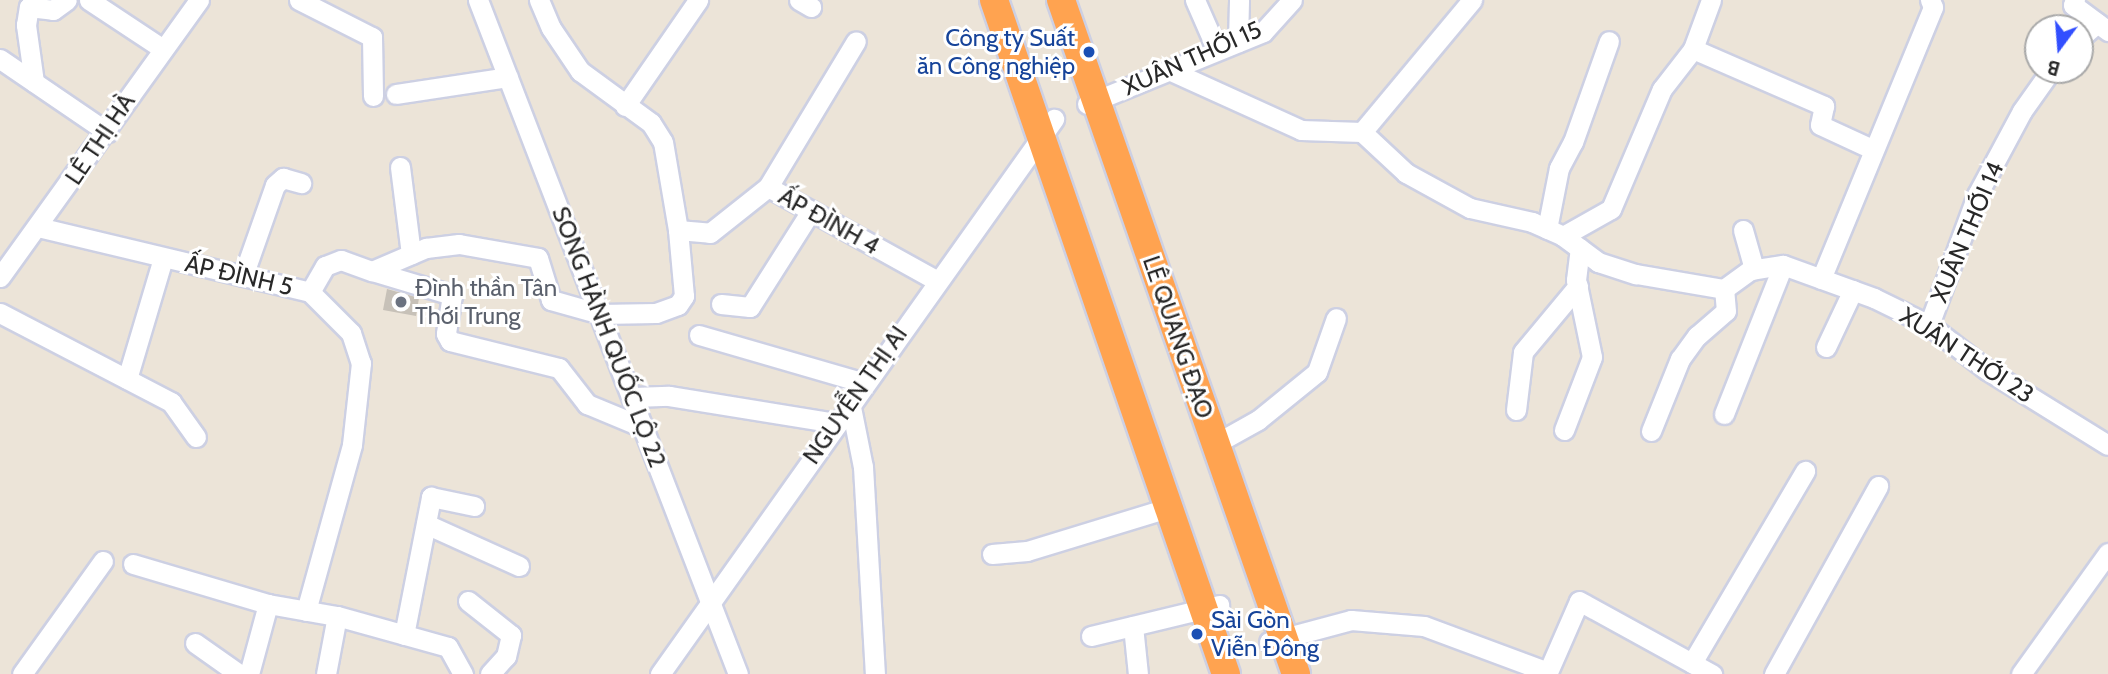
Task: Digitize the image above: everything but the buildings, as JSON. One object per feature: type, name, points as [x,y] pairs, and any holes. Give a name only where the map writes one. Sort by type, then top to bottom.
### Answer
[{"type":"highway","name":"LÊ QUANG ĐẠO","points":[[995,0],[1048,126],[1211,608],[1226,674]]},
{"type":"highway","name":"LÊ QUANG ĐẠO","points":[[1013,0],[1048,126],[1171,507],[1211,608],[1243,674]]},
{"type":"highway","name":"LÊ QUANG ĐẠO","points":[[1046,0],[1089,103],[1216,444],[1276,639],[1280,674]]},
{"type":"highway","name":"LÊ QUANG ĐẠO","points":[[1061,0],[1089,103],[1276,639],[1296,674]]},
{"type":"street","points":[[34,82],[24,3],[53,10],[67,0]]},
{"type":"street","points":[[89,0],[163,49]]},
{"type":"street","name":"LÊ THỊ HÀ","points":[[0,277],[107,132],[199,0]]},
{"type":"street","points":[[299,0],[372,37],[373,96]]},
{"type":"street","name":"SONG HÀNH QUỐC LỘ 22","points":[[478,0],[712,600],[738,674]]},
{"type":"street","points":[[372,271],[411,254],[459,244],[538,258],[551,300],[600,314],[656,313],[678,304],[685,285],[678,261],[678,230],[663,142],[651,122],[625,106],[580,71],[551,28],[540,0]]},
{"type":"street","points":[[625,106],[698,0]]},
{"type":"street","points":[[1195,0],[1217,50]]},
{"type":"street","points":[[1237,42],[1239,0]]},
{"type":"street","name":"XUÂN THỚI 15","points":[[1089,103],[1263,32],[1292,0]]},
{"type":"street","points":[[1362,132],[1472,0]]},
{"type":"street","points":[[1555,232],[1611,209],[1662,89],[1693,49],[1711,0]]},
{"type":"street","points":[[1821,279],[1872,149],[1933,7],[1930,0]]},
{"type":"street","points":[[2075,0],[2073,5],[2103,27]]},
{"type":"street","points":[[768,187],[856,41]]},
{"type":"street","points":[[1555,232],[1559,168],[1609,41]]},
{"type":"street","points":[[1693,49],[1824,106],[1820,125],[1872,149]]},
{"type":"street","points":[[0,59],[107,132]]},
{"type":"street","points":[[1168,70],[1301,130],[1362,132],[1406,173],[1471,208],[1555,232],[1598,262],[1636,274],[1724,289],[1754,270],[1783,265]]},
{"type":"street","points":[[396,94],[508,77]]},
{"type":"street","name":"XUÂN THỚI 14","points":[[1929,325],[1977,195],[2022,111],[2041,84]]},
{"type":"street","name":"NGUYỄN THỊ AI","points":[[660,674],[936,280],[1048,126]]},
{"type":"street","points":[[400,167],[411,254]]},
{"type":"street","points":[[243,276],[275,185],[283,178],[301,183]]},
{"type":"street","name":"ẤP ĐÌNH 4","points":[[678,230],[710,233],[768,187],[936,280]]},
{"type":"street","points":[[720,304],[750,307],[811,211]]},
{"type":"street","name":"ẤP ĐÌNH 5","points":[[38,227],[310,292],[351,333],[361,363],[352,444],[306,611]]},
{"type":"street","points":[[1743,230],[1754,270]]},
{"type":"street","points":[[1564,430],[1592,357],[1578,286],[1580,248]]},
{"type":"street","points":[[127,379],[163,258]]},
{"type":"street","points":[[310,292],[324,266],[341,260],[452,295],[446,334],[450,341],[559,368],[587,404],[645,428]]},
{"type":"street","points":[[1724,414],[1783,265]]},
{"type":"street","name":"XUÂN THỚI 23","points":[[1783,265],[1853,290],[1929,325],[1987,370],[2108,445]]},
{"type":"street","points":[[1516,410],[1523,352],[1578,286]]},
{"type":"street","points":[[1651,431],[1681,359],[1697,336],[1726,311],[1724,289]]},
{"type":"street","points":[[1826,347],[1853,290]]},
{"type":"street","points":[[0,313],[170,402],[196,437]]},
{"type":"street","points":[[1216,444],[1258,420],[1317,372],[1336,318]]},
{"type":"street","points":[[699,335],[864,383]]},
{"type":"street","points":[[633,397],[669,396],[835,423]]},
{"type":"street","points":[[850,402],[863,467],[875,674]]},
{"type":"street","points":[[1692,663],[1805,471]]},
{"type":"street","points":[[1774,674],[1878,486]]},
{"type":"street","points":[[404,635],[431,497],[474,506]]},
{"type":"street","points":[[992,554],[1027,551],[1171,507]]},
{"type":"street","points":[[426,524],[519,566]]},
{"type":"street","points":[[2021,674],[2108,553]]},
{"type":"street","points":[[23,674],[103,561]]},
{"type":"street","points":[[133,564],[268,604],[337,616],[448,646],[463,674]]},
{"type":"street","points":[[468,601],[511,635],[506,656],[490,674]]},
{"type":"street","points":[[1276,639],[1351,620],[1424,626],[1548,672],[1578,601],[1712,674]]},
{"type":"street","points":[[249,674],[268,604]]},
{"type":"street","points":[[1091,636],[1211,608]]},
{"type":"street","points":[[326,674],[337,616]]},
{"type":"street","points":[[1133,626],[1138,674]]},
{"type":"street","points":[[195,643],[239,674]]},
{"type":"place","name":"Công ty Suất ăn Công nghiệp","points":[[1089,52]]},
{"type":"place","name":"Đình thần Tân Thới Trung","points":[[401,302]]},
{"type":"place","name":"Sài Gòn Viễn Đông","points":[[1197,634]]}]
